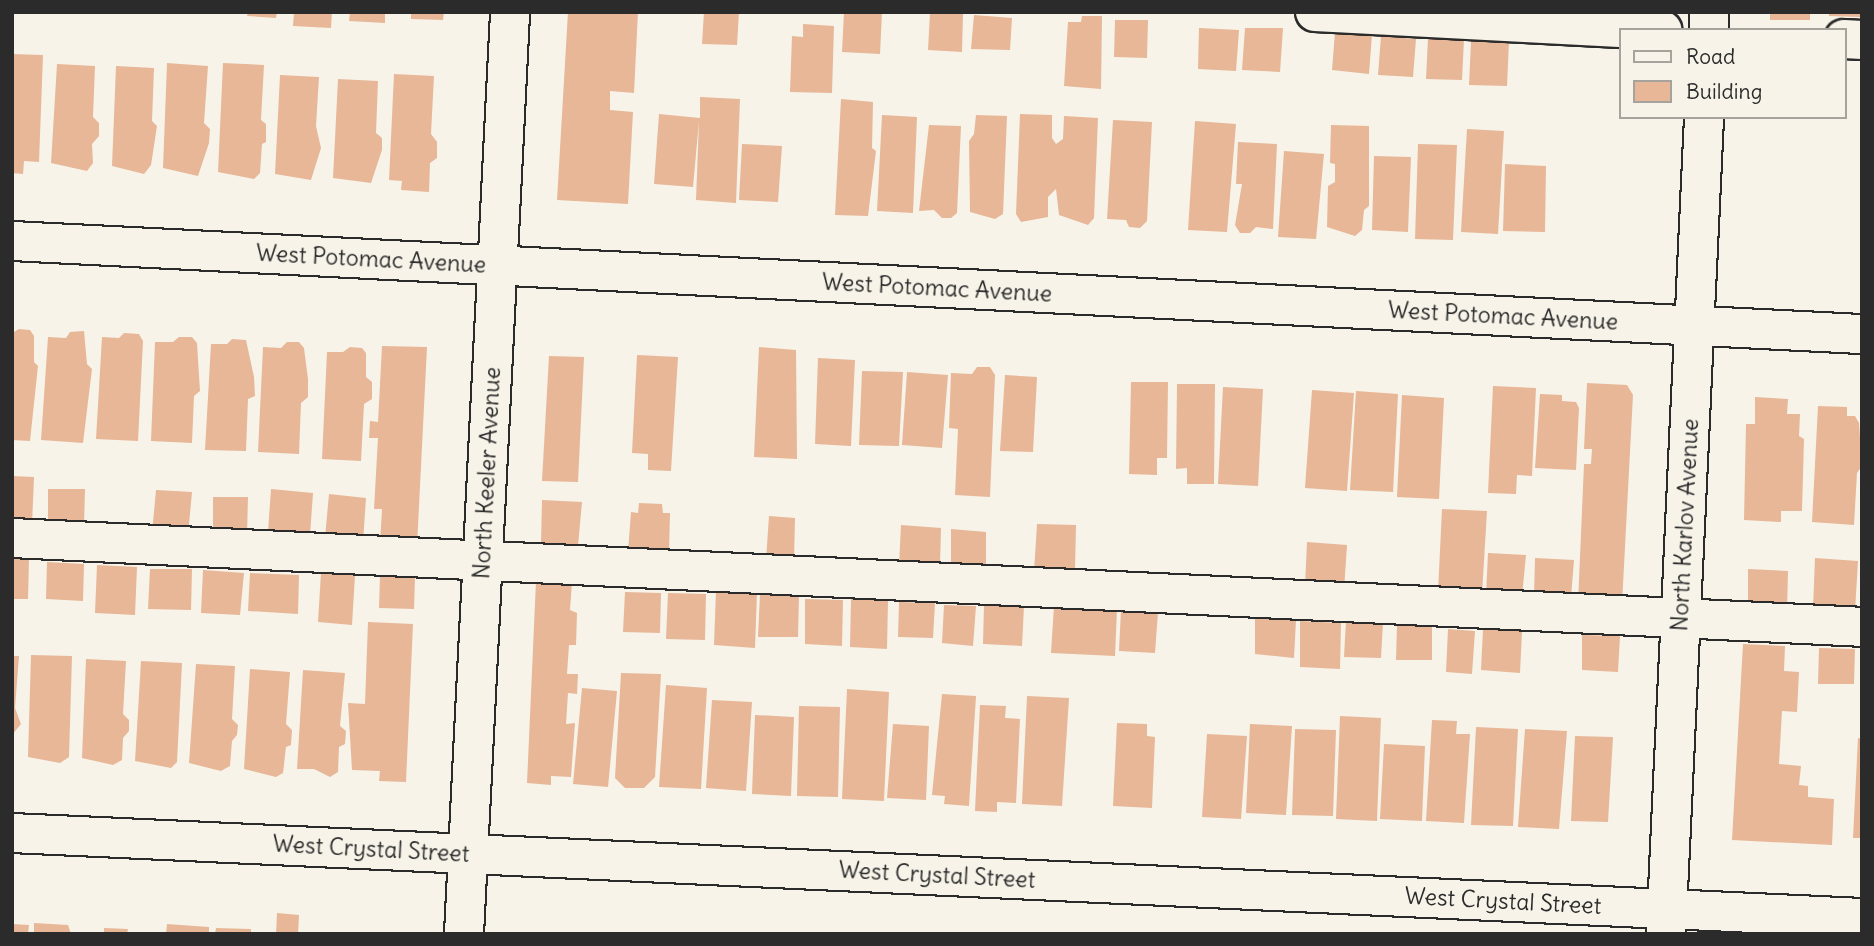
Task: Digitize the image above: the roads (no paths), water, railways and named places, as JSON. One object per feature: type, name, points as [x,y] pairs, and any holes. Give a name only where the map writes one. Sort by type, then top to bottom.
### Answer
[{"type":"street","name":"North Keeler Avenue","points":[[464,934],[510,12]]},
{"type":"street","points":[[1315,12],[1624,28]]},
{"type":"street","name":"North Karlov Avenue","points":[[1667,921],[1704,119]]},
{"type":"street","name":"West Potomac Avenue","points":[[12,241],[1862,334]]},
{"type":"street","points":[[12,538],[1862,627]]},
{"type":"street","name":"West Crystal Street","points":[[12,832],[468,853],[1667,921],[1862,918]]}]
